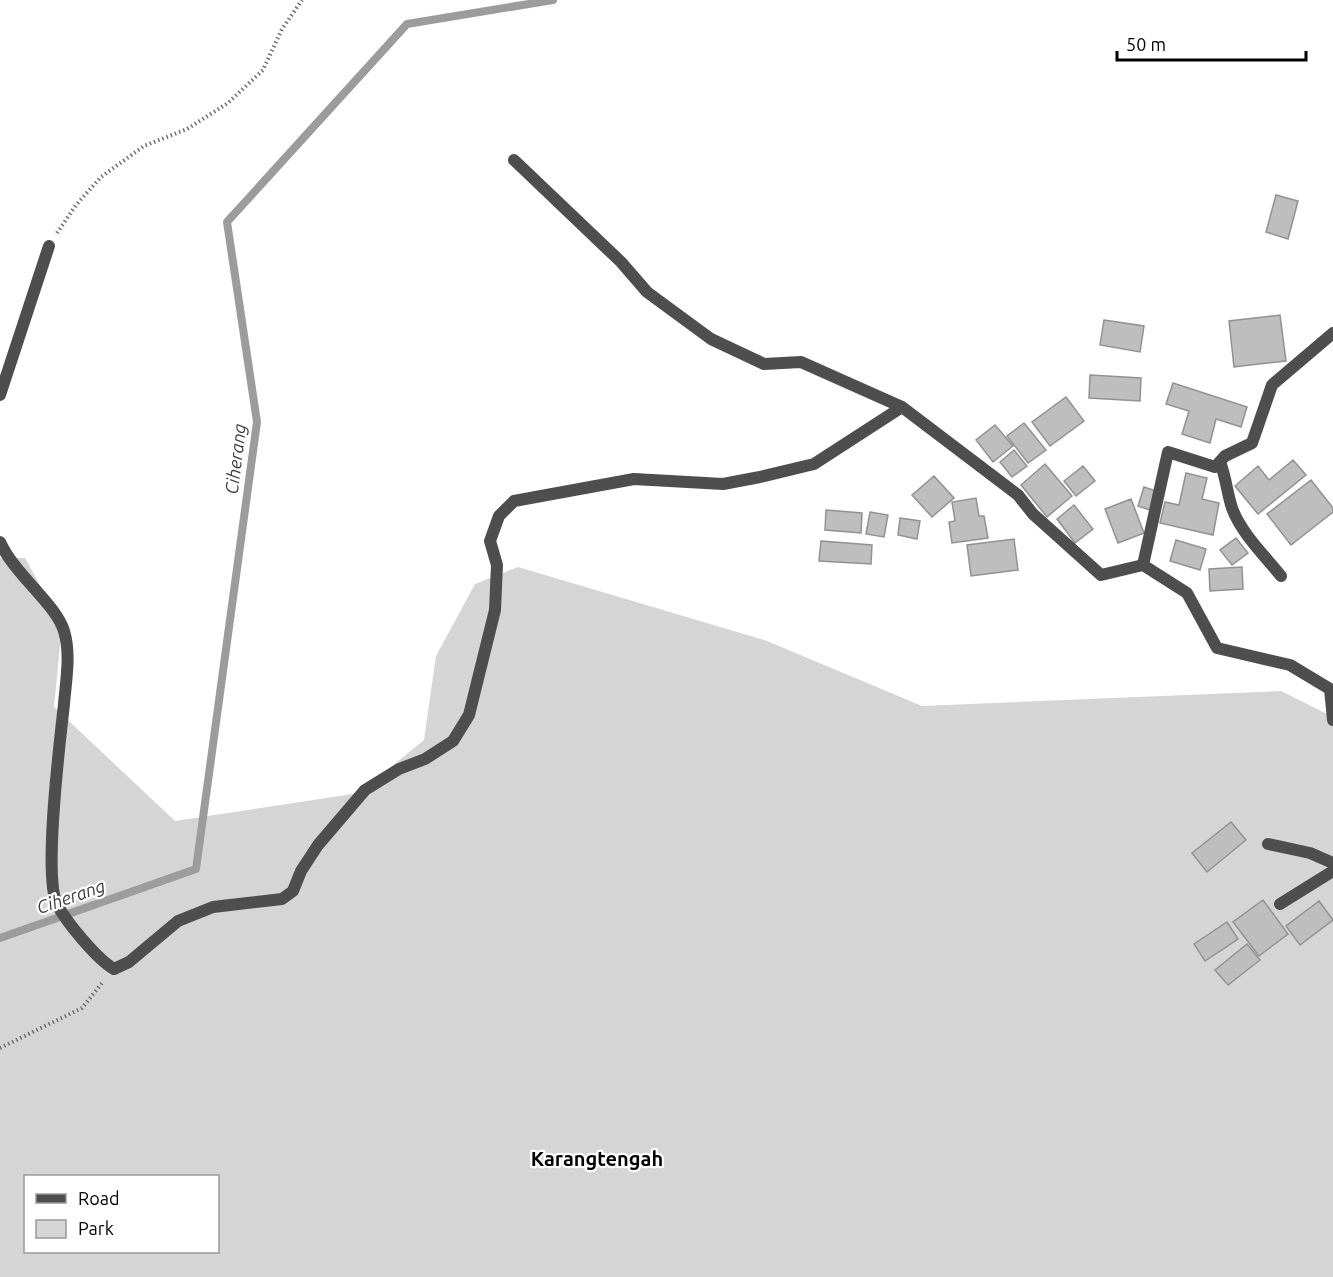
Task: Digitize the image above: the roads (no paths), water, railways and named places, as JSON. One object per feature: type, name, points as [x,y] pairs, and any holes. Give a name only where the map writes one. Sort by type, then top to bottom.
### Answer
[{"type":"street","points":[[514,160],[621,262],[647,292],[711,339],[764,364],[801,362],[902,407],[1018,495],[1033,514],[1101,575],[1143,565],[1187,593],[1217,648],[1290,665],[1330,689],[1333,720]]},
{"type":"street","points":[[0,394],[49,246]]},
{"type":"street","points":[[1143,565],[1168,452],[1215,467],[1225,456],[1252,443],[1272,385],[1333,333]]},
{"type":"street","points":[[0,542],[23,579],[64,629],[68,651],[56,787],[53,884],[57,903],[100,961],[114,969],[129,962],[178,921],[213,907],[282,899],[293,891],[301,871],[324,837],[365,790],[399,769],[425,759],[453,741],[469,715],[495,610],[497,565],[490,541],[500,516],[514,501],[634,479],[723,484],[814,464],[902,407]]},
{"type":"street","points":[[1220,462],[1227,480],[1233,509],[1240,523],[1269,564],[1281,576]]},
{"type":"street","points":[[1268,844],[1310,853],[1333,863]]},
{"type":"street","points":[[1280,904],[1333,872]]},
{"type":"waterway","name":"Ciherang","points":[[0,938],[196,869],[257,422],[227,222],[407,24],[553,0]]},
{"type":"district","name":"Karangtengah","points":[[597,1159]]}]
